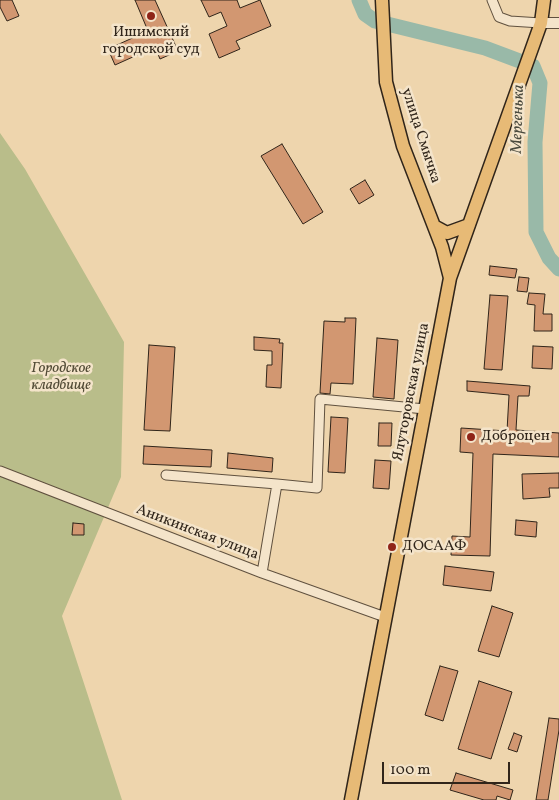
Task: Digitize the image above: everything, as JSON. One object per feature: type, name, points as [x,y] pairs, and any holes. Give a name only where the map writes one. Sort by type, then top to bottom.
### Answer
[{"type":"main road","name":"Ялуторовская улица","points":[[351,800],[450,278],[539,29],[544,0]]},
{"type":"main road","name":"улица Смычка","points":[[382,2],[386,82],[403,146],[434,226],[450,278]]},
{"type":"main road","points":[[434,226],[447,233],[469,225]]},
{"type":"street","points":[[492,0],[498,17],[539,29],[559,23]]},
{"type":"street","points":[[166,475],[318,488],[320,399],[425,409]]},
{"type":"street","name":"Аникинская улица","points":[[0,471],[262,573],[385,617]]},
{"type":"street","points":[[262,573],[277,484]]},
{"type":"green space","name":"Городское кладбище","points":[[0,133],[25,169],[124,342],[121,477],[62,616],[122,800],[0,800]]},
{"type":"building","points":[[0,0],[12,0],[19,16],[7,21],[0,7]]},
{"type":"building","points":[[135,0],[155,0],[178,51],[160,59],[155,47],[115,65],[108,49],[148,31]]},
{"type":"building","points":[[201,0],[237,0],[240,8],[260,0],[271,26],[236,41],[240,49],[219,58],[209,34],[227,26],[221,12],[209,17]]},
{"type":"building","points":[[282,144],[323,212],[303,224],[261,156]]},
{"type":"building","points":[[365,180],[374,195],[359,204],[350,189]]},
{"type":"building","points":[[490,266],[517,269],[515,278],[489,275]]},
{"type":"building","points":[[519,277],[529,278],[527,292],[517,291]]},
{"type":"building","points":[[529,293],[545,294],[543,314],[552,314],[552,331],[534,331],[535,305],[527,304]]},
{"type":"building","points":[[490,295],[508,296],[502,370],[484,369]]},
{"type":"building","points":[[345,318],[356,318],[353,384],[331,383],[330,394],[320,393],[324,321],[345,322]]},
{"type":"building","points":[[254,337],[280,339],[279,343],[283,343],[281,388],[266,387],[267,365],[272,365],[272,351],[254,350]]},
{"type":"building","points":[[377,338],[398,340],[394,399],[373,397]]},
{"type":"building","points":[[149,345],[175,347],[170,431],[144,430]]},
{"type":"building","points":[[533,346],[553,347],[552,369],[532,368]]},
{"type":"building","points":[[467,381],[530,386],[529,396],[518,396],[516,430],[559,433],[559,457],[493,454],[490,556],[451,555],[452,536],[470,537],[473,453],[460,452],[461,428],[507,431],[509,395],[467,391]]},
{"type":"building","points":[[331,417],[348,418],[345,473],[328,472]]},
{"type":"building","points":[[379,423],[392,423],[391,446],[378,446]]},
{"type":"building","points":[[144,446],[212,450],[211,467],[143,464]]},
{"type":"building","points":[[228,453],[273,458],[272,472],[227,468]]},
{"type":"building","points":[[375,460],[391,461],[389,489],[373,488]]},
{"type":"building","points":[[559,473],[559,488],[549,488],[550,497],[523,499],[522,474]]},
{"type":"building","points":[[516,520],[537,522],[536,537],[515,535]]},
{"type":"building","points":[[73,523],[84,524],[84,535],[72,535]]},
{"type":"building","points":[[445,566],[494,572],[491,591],[443,585]]},
{"type":"building","points":[[492,606],[513,613],[499,657],[478,651]]},
{"type":"building","points":[[440,666],[458,671],[443,721],[425,715]]},
{"type":"building","points":[[479,681],[512,692],[491,759],[458,749]]},
{"type":"building","points":[[549,718],[559,719],[559,730],[548,800],[536,800]]},
{"type":"building","points":[[514,733],[522,736],[517,752],[508,749]]},
{"type":"building","points":[[456,773],[513,790],[510,800],[497,796],[496,800],[484,800],[450,790]]},
{"type":"waterway","name":"Мергенька","points":[[359,0],[365,14],[375,21],[485,48],[533,66],[540,83],[535,142],[536,232],[549,258],[559,269]]},
{"type":"place","name":"Ишимский городской суд","points":[[151,16]]},
{"type":"place","name":"Доброцен","points":[[471,437]]},
{"type":"place","name":"ДОСААФ","points":[[392,547]]}]
